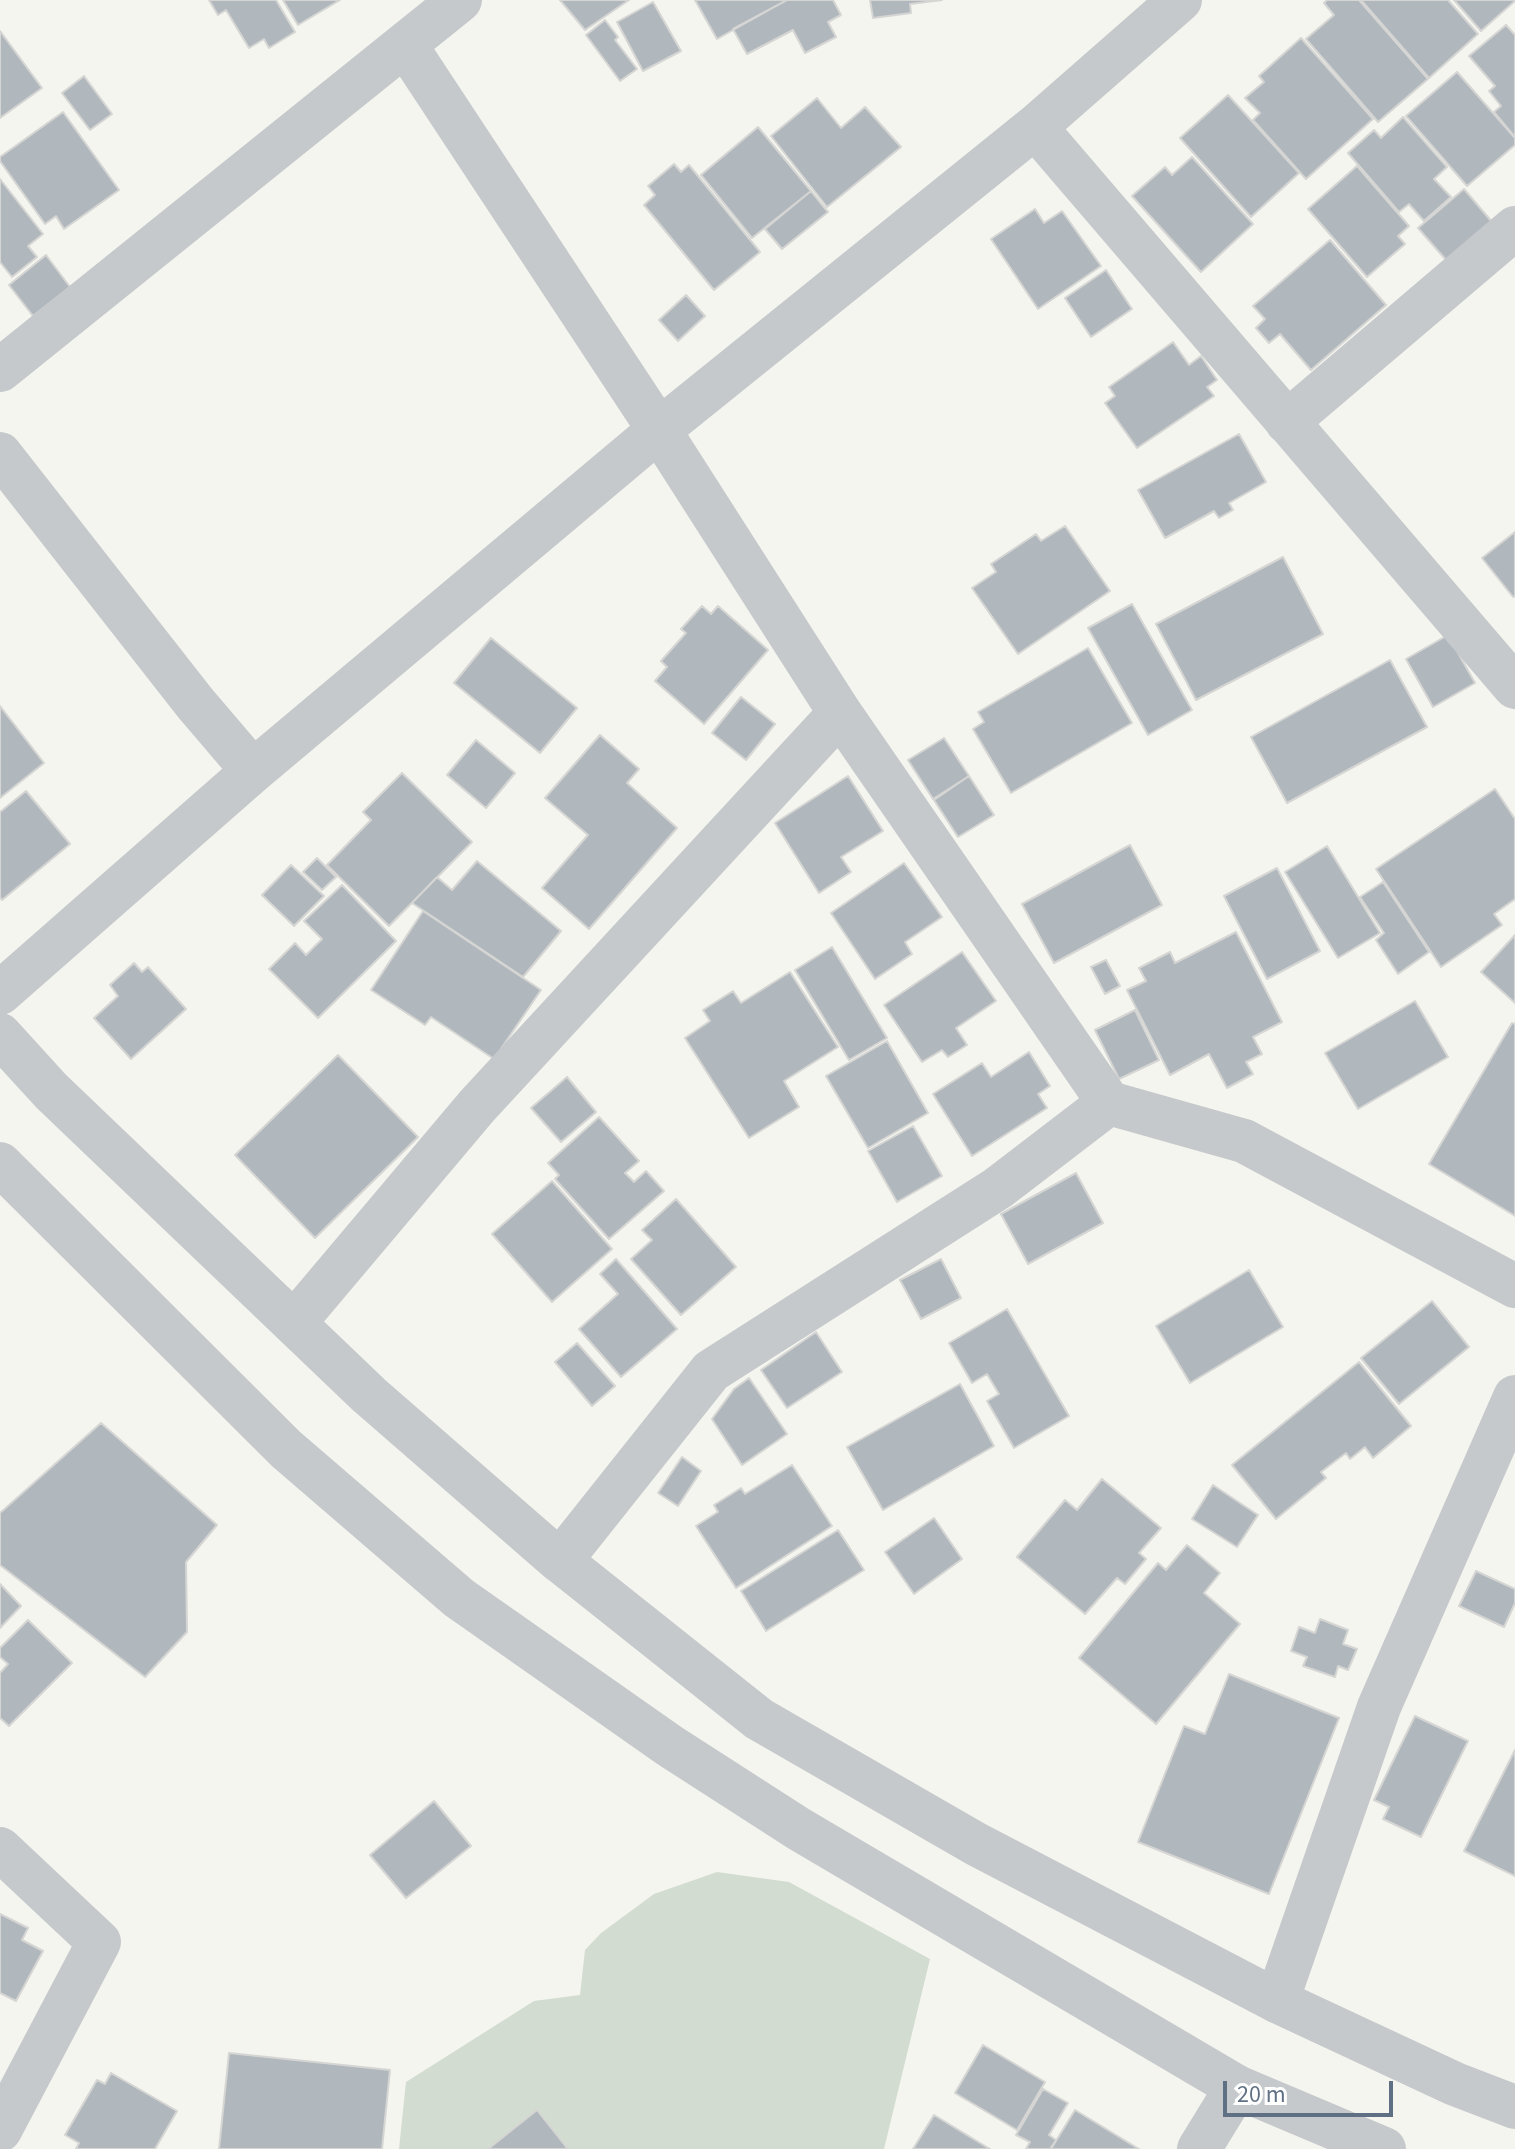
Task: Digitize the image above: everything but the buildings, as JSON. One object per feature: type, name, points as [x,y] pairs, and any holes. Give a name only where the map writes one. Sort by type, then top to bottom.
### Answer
[{"type":"street","points":[[0,370],[460,0]]},
{"type":"street","points":[[0,993],[253,771],[659,430],[1035,127],[1180,0]]},
{"type":"street","points":[[406,46],[659,430],[840,713],[1109,1103],[1244,1141],[1515,1286]]},
{"type":"street","points":[[1035,127],[1515,687]]},
{"type":"street","points":[[1287,422],[1515,228]]},
{"type":"street","points":[[0,454],[195,703],[253,771]]},
{"type":"street","points":[[294,1323],[477,1106],[840,713]]},
{"type":"street","points":[[0,1035],[51,1091],[369,1395],[560,1561],[759,1719],[976,1844],[1277,2001],[1455,2084],[1515,2107]]},
{"type":"street","points":[[560,1561],[711,1371],[998,1188],[1109,1103]]},
{"type":"street","points":[[0,1164],[286,1449],[459,1598],[670,1746],[799,1829],[1237,2087],[1384,2149]]},
{"type":"street","points":[[1277,2001],[1379,1707],[1515,1397]]},
{"type":"street","points":[[0,1849],[99,1942],[0,2130]]},
{"type":"street","points":[[1199,2149],[1237,2087]]},
{"type":"shaded area","points":[[717,1872],[789,1882],[930,1959],[884,2149],[399,2149],[406,2082],[534,2001],[580,1995],[585,1950],[601,1933],[654,1894]]}]
